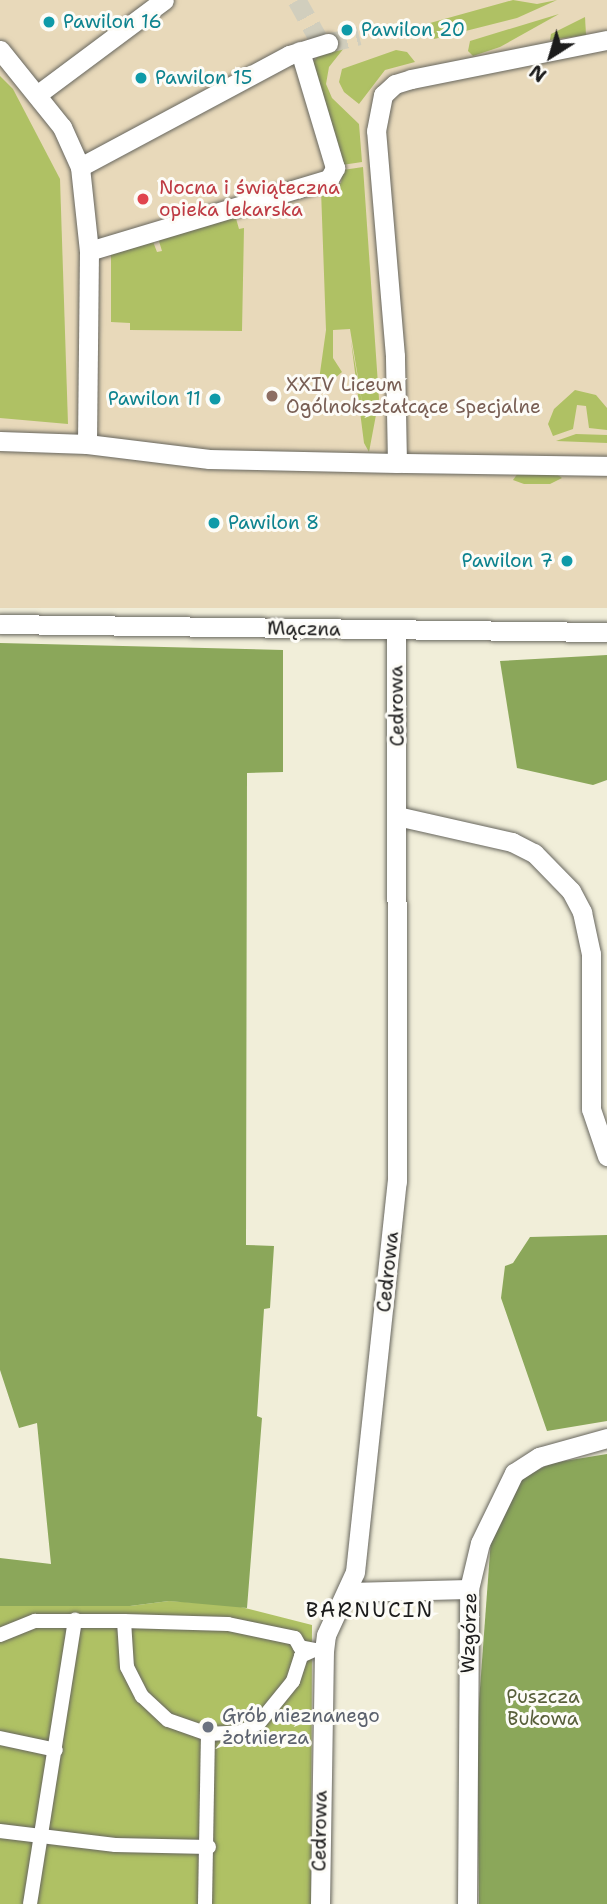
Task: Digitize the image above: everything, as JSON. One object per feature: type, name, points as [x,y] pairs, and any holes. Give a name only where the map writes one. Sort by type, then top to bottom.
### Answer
[{"type":"street","points":[[38,94],[164,0]]},
{"type":"street","points":[[397,463],[396,356],[376,123],[383,95],[395,84],[411,79],[607,40]]},
{"type":"street","points":[[80,167],[300,51],[322,42]]},
{"type":"street","points":[[0,50],[62,127],[80,167],[89,251],[87,444]]},
{"type":"street","points":[[89,251],[329,179],[335,168],[300,51]]},
{"type":"street","points":[[0,441],[87,444],[209,459],[607,466]]},
{"type":"street","name":"Mączna","points":[[0,624],[396,633],[607,632]]},
{"type":"street","name":"Cedrowa","points":[[320,1904],[319,1650],[355,1572],[370,1454],[397,1182],[396,633]]},
{"type":"street","points":[[397,816],[482,833],[534,853],[571,891],[582,912],[599,973],[591,1109],[607,1156]]},
{"type":"street","name":"Wzgórze","points":[[467,1904],[469,1588],[493,1509],[514,1473],[539,1457],[607,1438]]},
{"type":"street","points":[[348,1592],[469,1588]]},
{"type":"street","points":[[30,1904],[43,1839],[75,1620]]},
{"type":"street","points":[[0,1635],[35,1621],[228,1624],[295,1638],[300,1647],[319,1650]]},
{"type":"street","points":[[124,1621],[127,1667],[142,1696],[168,1720],[208,1734],[241,1732],[259,1723],[293,1681],[301,1656],[319,1650]]},
{"type":"street","points":[[205,1904],[209,1847],[208,1734]]},
{"type":"street","points":[[1,1738],[56,1750]]},
{"type":"street","points":[[0,1831],[43,1839],[209,1847]]},
{"type":"shaded area","points":[[0,0],[607,0],[607,608],[0,608]]},
{"type":"green space","points":[[513,0],[537,4],[557,0],[517,18],[434,39],[430,23]]},
{"type":"green space","points":[[559,14],[500,47],[473,56],[468,51],[470,41]]},
{"type":"green space","points":[[585,17],[586,35],[550,40],[551,34]]},
{"type":"green space","points":[[344,48],[329,67],[326,84],[332,98],[359,124],[362,162],[342,165],[313,62],[320,54]]},
{"type":"green space","points":[[396,50],[407,52],[415,62],[385,70],[359,104],[344,92],[339,82],[342,69]]},
{"type":"green space","points":[[0,76],[13,89],[60,179],[68,424],[0,418]]},
{"type":"green space","points":[[363,167],[379,399],[369,452],[364,443],[351,341],[363,408],[350,329],[333,330],[333,358],[342,372],[334,379],[319,380],[326,330],[321,190],[341,183],[343,170]]},
{"type":"green space","points":[[235,215],[239,229],[244,228],[242,331],[130,330],[130,323],[111,322],[111,251],[152,239],[157,252],[162,251],[158,238]]},
{"type":"green space","points":[[575,390],[596,395],[607,408],[607,430],[589,428],[586,406],[577,405],[573,429],[553,436],[548,424],[554,409]]},
{"type":"green space","points":[[576,434],[607,435],[607,443],[556,441]]},
{"type":"green space","points":[[518,473],[558,475],[562,478],[550,484],[524,484],[513,480]]},
{"type":"green space","points":[[0,643],[283,650],[283,772],[247,773],[246,1245],[274,1246],[270,1308],[264,1309],[257,1416],[262,1418],[247,1608],[169,1601],[130,1606],[0,1606],[0,1558],[51,1564],[37,1423],[19,1428],[0,1370]]},
{"type":"green space","points":[[607,655],[607,780],[593,785],[517,768],[500,661]]},
{"type":"green space","points":[[607,1235],[607,1421],[547,1431],[501,1298],[505,1266],[513,1263],[530,1237]]},
{"type":"green space","name":"Puszcza Bukowa","points":[[607,1454],[607,1904],[479,1904],[477,1729],[492,1525],[515,1481],[552,1463]]},
{"type":"green space","points":[[169,1601],[233,1605],[312,1625],[311,1904],[0,1904],[0,1606],[130,1606]]},
{"type":"tunnel","points":[[297,0],[318,38]]},
{"type":"tunnel","points":[[328,43],[359,35]]},
{"type":"place","name":"Pawilon 16","points":[[49,22]]},
{"type":"place","name":"Pawilon 20","points":[[347,30]]},
{"type":"place","name":"Pawilon 15","points":[[141,78]]},
{"type":"place","name":"Nocna i świąteczna opieka lekarska","points":[[143,199]]},
{"type":"place","name":"XXIV Liceum Ogólnokształcące Specjalne","points":[[272,396]]},
{"type":"place","name":"Pawilon 11","points":[[215,399]]},
{"type":"place","name":"Pawilon 8","points":[[214,523]]},
{"type":"place","name":"Pawilon 7","points":[[567,561]]},
{"type":"place","name":"Grób nieznanego żołnierza","points":[[208,1727]]},
{"type":"district","name":"BARNUCIN","points":[[370,1610]]}]
